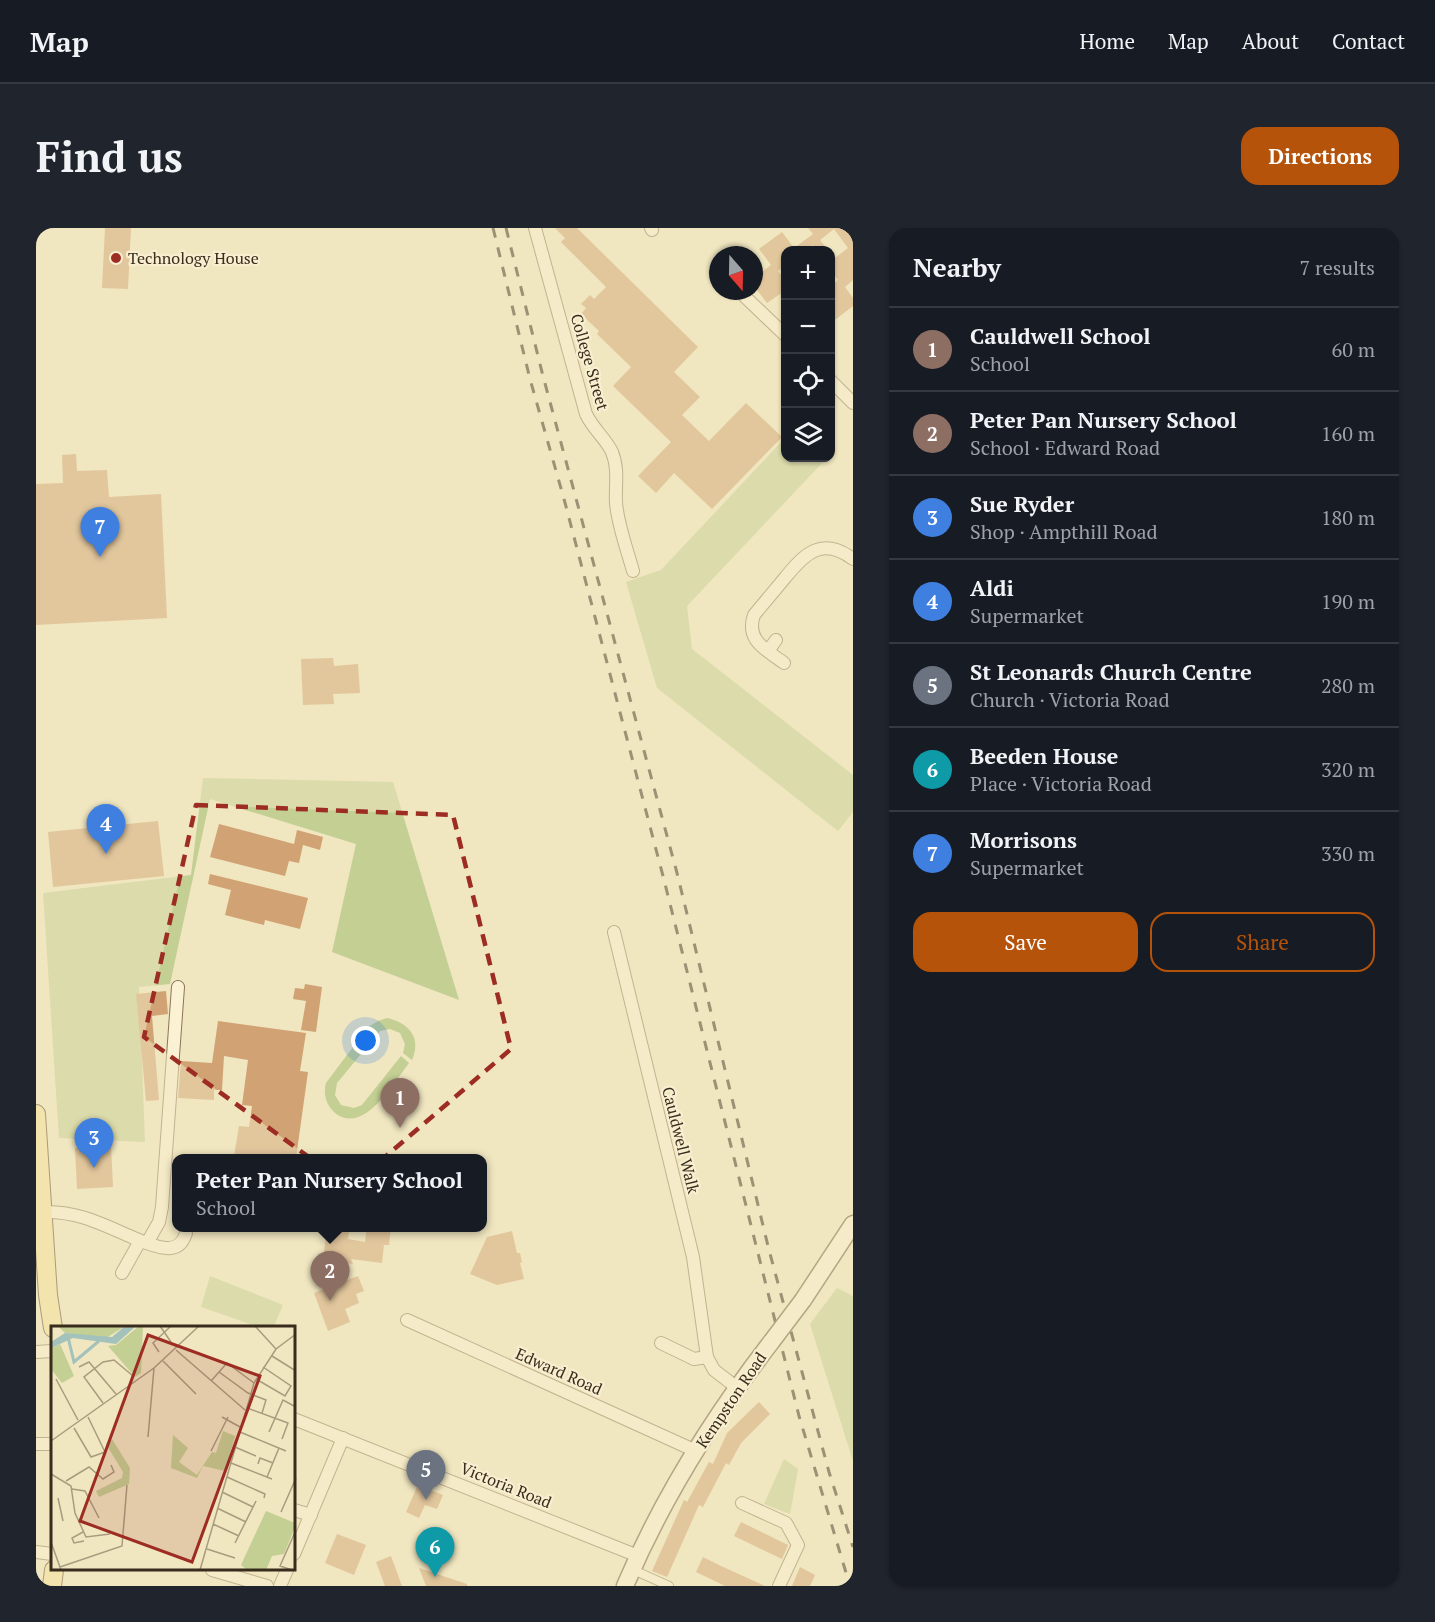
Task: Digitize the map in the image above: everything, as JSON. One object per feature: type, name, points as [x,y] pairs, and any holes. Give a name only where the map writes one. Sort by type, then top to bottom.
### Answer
[{"type":"main road","points":[[36,1114],[38,1176],[43,1212],[42,1295],[52,1326]]},
{"type":"main road","name":"Kempston Road","points":[[625,1586],[696,1451],[736,1388],[803,1300],[853,1224]]},
{"type":"main road","points":[[52,1586],[54,1571]]},
{"type":"street","name":"College Street","points":[[535,228],[586,414],[593,428],[606,442],[612,453],[617,472],[616,502],[620,525],[633,571]]},
{"type":"street","points":[[748,300],[781,331]]},
{"type":"street","points":[[835,384],[853,402]]},
{"type":"street","points":[[784,663],[758,643],[752,633],[751,625],[754,615],[807,553],[818,548],[830,548],[841,550],[853,559]]},
{"type":"street","points":[[768,651],[776,640]]},
{"type":"street","name":"Cauldwell Walk","points":[[614,932],[693,1257],[707,1357]]},
{"type":"street","points":[[122,1273],[159,1222],[162,1207],[178,987]]},
{"type":"street","points":[[43,1212],[67,1212],[144,1242],[166,1248],[177,1247],[183,1242],[186,1233]]},
{"type":"street","name":"Edward Road","points":[[407,1320],[696,1451]]},
{"type":"street","points":[[661,1343],[694,1359],[707,1357],[714,1370],[736,1388]]},
{"type":"street","points":[[36,1352],[51,1351]]},
{"type":"street","name":"Victoria Road","points":[[296,1420],[638,1564]]},
{"type":"street","points":[[296,1549],[343,1438]]},
{"type":"street","points":[[742,1503],[786,1523],[798,1545],[779,1586]]},
{"type":"street","points":[[296,1511],[311,1515]]},
{"type":"street","points":[[36,1552],[51,1554]]},
{"type":"street","points":[[638,1564],[669,1586]]},
{"type":"street","points":[[218,1571],[267,1586]]},
{"type":"street","points":[[280,1586],[286,1571]]},
{"type":"highlighted area","points":[[196,805],[453,815],[511,1049],[350,1187],[144,1037]]},
{"type":"green space","points":[[781,442],[781,462],[823,462],[687,606],[692,649],[853,775],[853,812],[838,831],[657,688],[626,582],[661,570]]},
{"type":"green space","points":[[203,778],[393,782],[459,1000],[332,952],[356,844],[210,799],[170,984],[139,987],[145,1142],[59,1138],[43,893],[191,875]]},
{"type":"green space","points":[[387,1018],[402,1024],[412,1033],[415,1052],[412,1060],[403,1053],[405,1044],[400,1033],[390,1029],[380,1031],[337,1083],[335,1095],[341,1105],[354,1108],[362,1105],[401,1056],[409,1063],[387,1093],[367,1112],[357,1118],[346,1118],[335,1113],[327,1103],[326,1083],[368,1027]]},
{"type":"green space","points":[[210,1276],[283,1305],[274,1326],[256,1326],[201,1307]]},
{"type":"green space","points":[[837,1288],[853,1296],[853,1461],[810,1324]]},
{"type":"green space","points":[[784,1459],[798,1469],[790,1514],[764,1504]]},
{"type":"building","name":"Technology House","points":[[105,228],[131,228],[128,289],[102,288]]},
{"type":"building","points":[[555,228],[577,228],[698,347],[674,372],[700,397],[682,415],[709,441],[746,403],[781,436],[712,509],[674,473],[656,493],[638,476],[671,442],[613,386],[631,367],[597,334],[599,331],[581,314],[586,308],[581,304],[590,295],[594,299],[606,287],[561,242],[565,238]]},
{"type":"building","points":[[808,228],[844,228],[847,232],[853,228],[853,280],[845,287],[853,298],[853,306],[835,320],[835,283],[838,280],[835,276],[835,258],[848,248],[834,229],[820,240],[825,246],[797,246],[813,234]]},
{"type":"building","points":[[782,232],[792,246],[781,246],[781,269],[778,271],[781,275],[781,293],[767,303],[763,298],[763,271],[771,265],[763,254],[763,246]]},
{"type":"building","points":[[76,454],[77,471],[107,470],[109,497],[161,494],[167,618],[36,625],[36,484],[63,483],[62,455]]},
{"type":"building","points":[[333,658],[334,666],[358,664],[360,693],[333,694],[334,704],[303,705],[301,659]]},
{"type":"building","points":[[158,821],[164,876],[53,887],[48,832]]},
{"type":"building","points":[[219,824],[294,844],[297,830],[323,837],[320,850],[303,845],[299,863],[289,861],[285,876],[210,857]]},
{"type":"building","points":[[210,874],[308,898],[300,929],[265,920],[264,925],[225,915],[231,890],[208,884]]},
{"type":"building","points":[[305,984],[322,987],[316,1032],[301,1030],[306,1001],[293,999],[295,988],[304,989]]},
{"type":"building","points":[[166,991],[168,1014],[152,1016],[159,1100],[146,1101],[136,994]]},
{"type":"building","points":[[218,1021],[306,1033],[300,1071],[308,1072],[297,1154],[234,1154],[239,1126],[249,1127],[252,1106],[242,1105],[248,1060],[224,1056],[222,1090],[214,1090],[214,1100],[178,1098],[181,1061],[212,1063]]},
{"type":"building","points":[[111,1146],[113,1187],[77,1189],[75,1148]]},
{"type":"building","points":[[512,1231],[517,1253],[520,1253],[524,1279],[497,1285],[470,1274],[487,1237]]},
{"type":"building","points":[[326,1232],[349,1232],[348,1239],[365,1242],[366,1232],[390,1232],[389,1245],[384,1245],[382,1263],[351,1259],[353,1264],[323,1260]]},
{"type":"building","points":[[358,1276],[364,1291],[356,1294],[359,1303],[345,1309],[350,1322],[328,1331],[314,1293]]},
{"type":"building","points":[[759,1402],[770,1414],[741,1443],[729,1465],[726,1463],[703,1507],[699,1505],[667,1577],[652,1571],[684,1500],[687,1502],[709,1462],[713,1464],[727,1433]]},
{"type":"building","points":[[420,1480],[432,1485],[430,1490],[443,1495],[437,1509],[425,1505],[419,1518],[406,1512]]},
{"type":"building","points":[[741,1522],[788,1545],[782,1559],[734,1536]]},
{"type":"building","points":[[337,1534],[366,1545],[354,1575],[325,1563]]},
{"type":"building","points":[[391,1556],[402,1586],[385,1586],[376,1562]]},
{"type":"building","points":[[703,1557],[765,1586],[725,1586],[696,1572]]},
{"type":"building","points":[[800,1567],[815,1575],[810,1586],[792,1586]]},
{"type":"building","points":[[419,1568],[467,1584],[467,1586],[426,1586]]},
{"type":"railway","points":[[493,228],[530,379],[564,499],[663,876],[799,1416],[850,1586]]},
{"type":"railway","points":[[506,228],[543,376],[677,873],[769,1250],[829,1472],[853,1547]]},
{"type":"place","name":"Technology House","points":[[116,258]]},
{"type":"place","name":"Morrisons","points":[[100,557]]},
{"type":"place","name":"Aldi","points":[[106,854]]},
{"type":"place","name":"Cauldwell School","points":[[400,1128]]},
{"type":"place","name":"Sue Ryder","points":[[94,1168]]},
{"type":"place","name":"Peter Pan Nursery School","points":[[330,1301]]},
{"type":"place","name":"St Leonards Church Centre","points":[[426,1500]]},
{"type":"place","name":"Beeden House","points":[[435,1577]]}]
